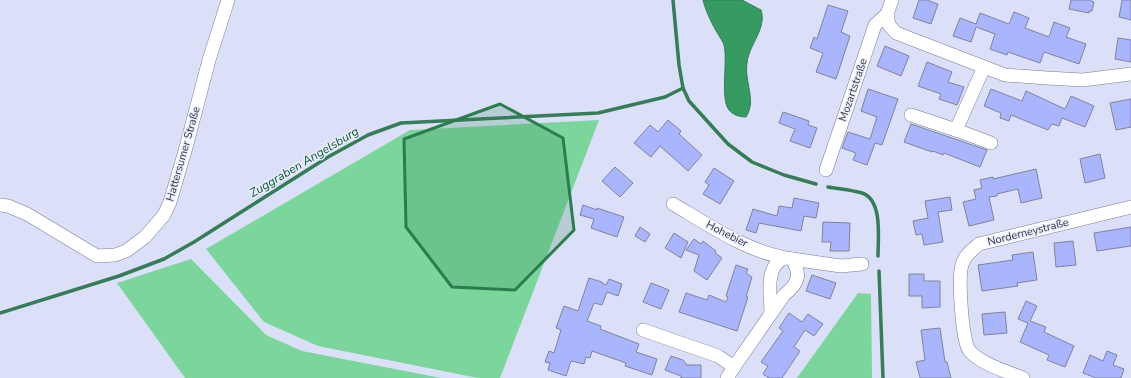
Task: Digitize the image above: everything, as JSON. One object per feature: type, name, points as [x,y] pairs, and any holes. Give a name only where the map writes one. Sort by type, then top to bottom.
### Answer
[{"type":"street","name":"Hattersumer Straße","points":[[0,205],[8,206],[27,214],[97,256],[115,255],[126,251],[145,237],[164,215],[170,202],[185,151],[208,60],[228,0]]},
{"type":"street","name":"Mozartstraße","points":[[826,170],[875,25],[887,14],[892,0]]},
{"type":"street","points":[[887,14],[889,25],[896,33],[1005,75],[1083,80],[1131,74]]},
{"type":"street","points":[[956,130],[984,67]]},
{"type":"street","points":[[911,115],[991,143]]},
{"type":"street","name":"Hohebier","points":[[673,204],[739,242],[762,252],[788,259],[841,266],[862,264]]},
{"type":"street","name":"Norderneystraße","points":[[1023,378],[977,358],[968,350],[962,320],[962,264],[969,252],[979,244],[1131,207]]},
{"type":"street","points":[[643,330],[718,356],[731,372],[771,313],[796,281],[798,268],[788,259],[778,261],[770,278],[769,290],[771,313]]},
{"type":"highlighted area","points":[[500,104],[563,138],[574,230],[515,290],[452,287],[406,227],[404,139]]},
{"type":"shaded area","points":[[703,0],[742,0],[761,10],[762,24],[748,56],[747,63],[750,104],[746,117],[732,113],[726,105],[724,45],[709,18]]},
{"type":"shaded area","points":[[599,120],[500,378],[478,378],[318,346],[264,322],[206,249],[410,130]]},
{"type":"shaded area","points":[[191,259],[266,335],[302,351],[441,378],[185,378],[117,283]]},
{"type":"shaded area","points":[[858,293],[871,294],[872,378],[797,378]]},
{"type":"building","points":[[919,0],[927,0],[938,4],[931,24],[913,18]]},
{"type":"building","points":[[1071,0],[1091,0],[1094,2],[1092,11],[1089,11],[1089,13],[1069,9]]},
{"type":"building","points":[[1122,0],[1131,0],[1131,20],[1119,17]]},
{"type":"building","points":[[828,5],[848,11],[841,32],[850,36],[836,79],[816,72],[823,53],[810,48],[814,37],[817,39]]},
{"type":"building","points":[[1014,12],[1029,18],[1025,28],[1049,37],[1054,22],[1070,28],[1066,37],[1086,44],[1079,64],[1044,52],[1040,63],[1008,52],[1007,55],[990,49],[995,34],[976,27],[971,42],[953,36],[960,18],[976,24],[980,13],[1009,24]]},
{"type":"building","points":[[1118,38],[1131,40],[1131,62],[1115,59]]},
{"type":"building","points":[[885,46],[909,56],[901,76],[877,66]]},
{"type":"building","points":[[927,62],[952,72],[948,82],[964,87],[957,105],[939,99],[941,94],[918,86]]},
{"type":"building","points":[[868,89],[898,99],[882,145],[875,143],[867,165],[853,160],[856,153],[842,148],[848,132],[870,139],[877,117],[861,111]]},
{"type":"building","points":[[991,89],[1022,101],[1026,91],[1065,109],[1071,96],[1094,106],[1085,127],[1062,118],[1059,126],[1052,124],[1048,130],[1011,115],[1009,121],[1000,118],[1001,113],[984,106]]},
{"type":"building","points":[[1131,99],[1131,127],[1116,130],[1110,103]]},
{"type":"building","points":[[783,112],[809,121],[808,125],[817,128],[810,148],[790,141],[795,129],[779,123]]},
{"type":"building","points":[[668,120],[681,131],[679,134],[702,155],[688,171],[660,146],[651,157],[634,143],[650,125],[658,132]]},
{"type":"building","points":[[911,124],[987,150],[980,167],[944,153],[943,155],[933,151],[932,152],[904,142]]},
{"type":"building","points":[[1100,154],[1105,178],[1085,183],[1080,159]]},
{"type":"building","points":[[615,167],[633,183],[620,197],[602,181]]},
{"type":"building","points":[[714,168],[734,181],[720,204],[703,194],[709,185],[705,182]]},
{"type":"building","points":[[1036,169],[1042,198],[1021,203],[1018,189],[989,197],[994,220],[969,226],[963,202],[976,199],[974,190],[982,188],[980,180],[993,177],[993,179]]},
{"type":"building","points":[[950,197],[952,210],[938,212],[943,242],[924,245],[922,234],[916,235],[913,221],[928,218],[925,201]]},
{"type":"building","points":[[794,198],[819,203],[816,218],[804,216],[801,231],[759,223],[756,233],[746,230],[753,209],[777,216],[779,206],[792,208]]},
{"type":"building","points":[[583,205],[624,217],[617,237],[591,228],[594,219],[580,215]]},
{"type":"building","points":[[823,222],[850,223],[849,251],[830,251],[831,242],[822,242]]},
{"type":"building","points":[[640,227],[650,234],[645,242],[635,236]]},
{"type":"building","points":[[1131,227],[1131,246],[1097,251],[1094,233]]},
{"type":"building","points":[[674,233],[688,242],[681,258],[665,248]]},
{"type":"building","points":[[694,239],[701,244],[703,241],[716,251],[715,253],[722,258],[707,280],[694,271],[699,255],[686,250]]},
{"type":"building","points":[[1073,241],[1076,265],[1056,267],[1054,243]]},
{"type":"building","points":[[1033,252],[1037,280],[1017,283],[1018,286],[982,291],[978,265],[1013,260],[1012,255]]},
{"type":"building","points":[[736,265],[748,269],[746,273],[752,277],[746,297],[748,297],[737,331],[679,312],[686,293],[707,300],[709,295],[726,302],[728,297],[726,296]]},
{"type":"building","points":[[909,274],[924,274],[924,281],[940,281],[940,307],[922,308],[922,296],[909,296]]},
{"type":"building","points":[[812,275],[836,283],[830,299],[806,291]]},
{"type":"building","points":[[589,278],[602,282],[606,285],[609,279],[622,284],[618,296],[607,292],[602,305],[594,303],[587,321],[601,326],[600,329],[639,344],[636,352],[657,359],[652,375],[625,366],[626,363],[592,351],[590,358],[586,357],[584,364],[571,361],[566,376],[548,370],[550,363],[545,362],[549,351],[554,353],[561,330],[556,328],[564,306],[578,311]]},
{"type":"building","points":[[651,283],[669,290],[661,309],[643,302]]},
{"type":"building","points":[[1026,301],[1037,306],[1030,321],[1046,327],[1044,332],[1074,346],[1065,367],[1047,360],[1049,355],[1020,342],[1028,323],[1018,319]]},
{"type":"building","points":[[1005,312],[1007,333],[984,335],[982,314]]},
{"type":"building","points":[[789,313],[802,322],[808,314],[823,324],[814,336],[805,330],[794,347],[800,351],[782,378],[769,378],[763,374],[768,366],[761,362],[783,331],[779,328]]},
{"type":"building","points":[[940,328],[945,362],[947,362],[951,378],[920,378],[916,362],[925,360],[921,330]]},
{"type":"building","points":[[1107,351],[1117,355],[1113,365],[1124,369],[1121,378],[1096,378],[1083,373],[1090,355],[1103,361]]},
{"type":"building","points":[[671,356],[683,360],[687,365],[701,365],[701,378],[681,378],[681,376],[665,370]]},
{"type":"waterway","points":[[673,0],[679,65],[683,88],[689,101],[728,144],[752,162],[784,175],[816,184]]},
{"type":"waterway","name":"Zuggraben Angelsburg","points":[[0,313],[119,276],[164,259],[194,242],[328,157],[368,135],[401,123],[598,113],[665,97],[683,88]]},
{"type":"waterway","points":[[828,187],[862,193],[869,197],[873,203],[878,220],[878,256]]},
{"type":"waterway","points":[[879,271],[883,378]]}]
